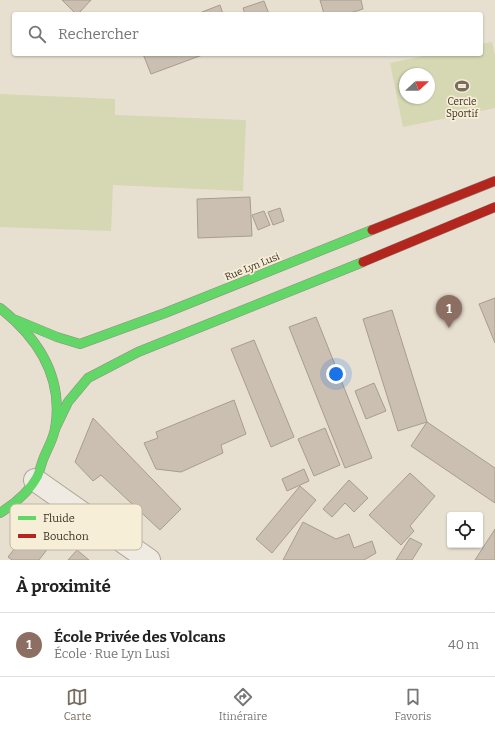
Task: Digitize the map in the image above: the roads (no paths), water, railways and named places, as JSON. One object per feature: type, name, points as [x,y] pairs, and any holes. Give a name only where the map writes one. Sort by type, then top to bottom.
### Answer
[{"type":"main road","name":"Rue Lyn Lusi","points":[[16,320],[57,337],[80,344],[172,310],[495,181]]},
{"type":"main road","points":[[11,504],[21,496],[35,480],[55,429],[68,402],[88,378],[138,352],[303,287],[495,207]]},
{"type":"main road","points":[[0,308],[16,320],[34,340],[47,364],[52,376],[56,402],[55,429]]},
{"type":"main road","points":[[0,513],[10,505]]},
{"type":"street","points":[[35,480],[69,504]]},
{"type":"street","points":[[135,550],[149,560]]},
{"type":"place","name":"Cercle Sportif","points":[[462,86]]},
{"type":"place","name":"École Privée des Volcans","points":[[449,328]]}]
